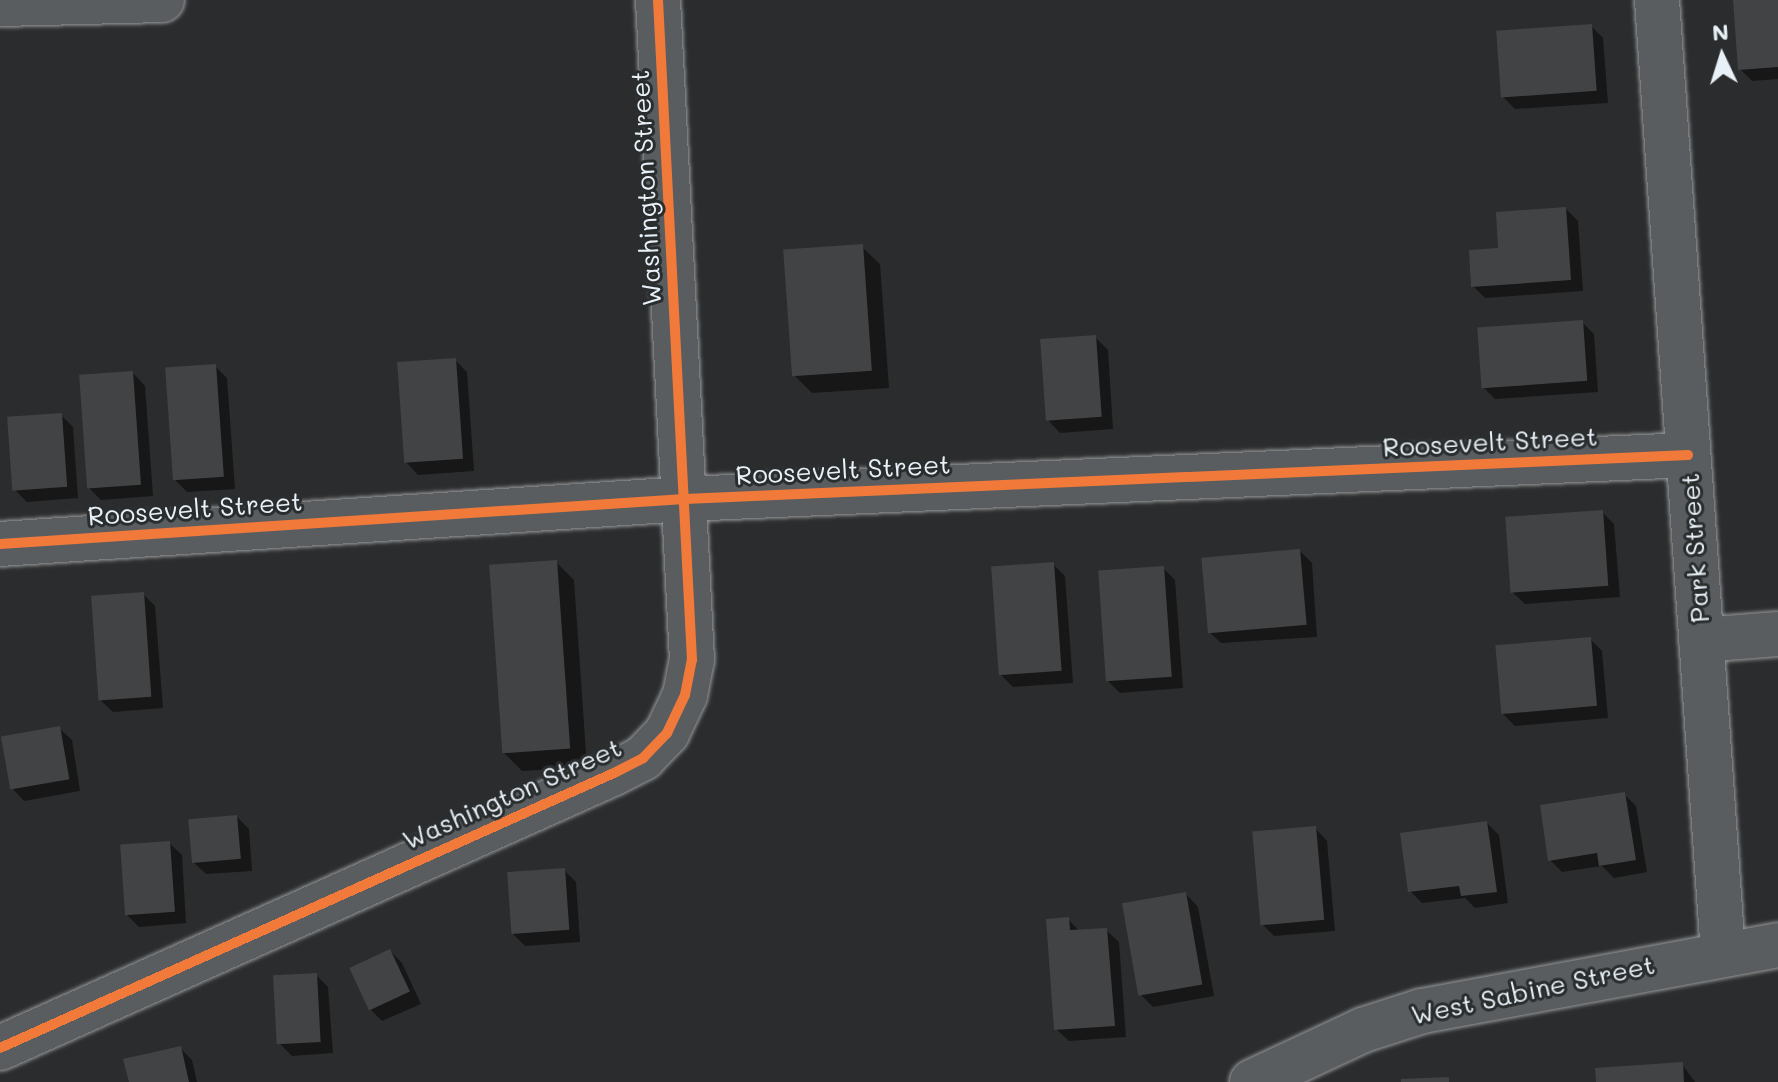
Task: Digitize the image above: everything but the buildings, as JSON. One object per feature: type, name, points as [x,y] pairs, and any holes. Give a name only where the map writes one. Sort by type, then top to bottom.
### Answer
[{"type":"street","points":[[0,4],[162,0]]},
{"type":"street","name":"Washington Street","points":[[0,1048],[643,758],[675,720],[690,675],[685,499],[658,0]]},
{"type":"street","name":"Park Street","points":[[1657,0],[1723,953]]},
{"type":"street","name":"Roosevelt Street","points":[[0,544],[685,499],[1688,455]]},
{"type":"street","points":[[1701,640],[1778,634]]},
{"type":"street","name":"West Sabine Street","points":[[1252,1082],[1363,1030],[1422,1011],[1778,945]]},
{"type":"cycle path","points":[[0,1048],[614,773],[643,758],[667,733],[685,695],[692,660],[658,0]]},
{"type":"cycle path","points":[[0,544],[685,499],[1688,455]]}]
